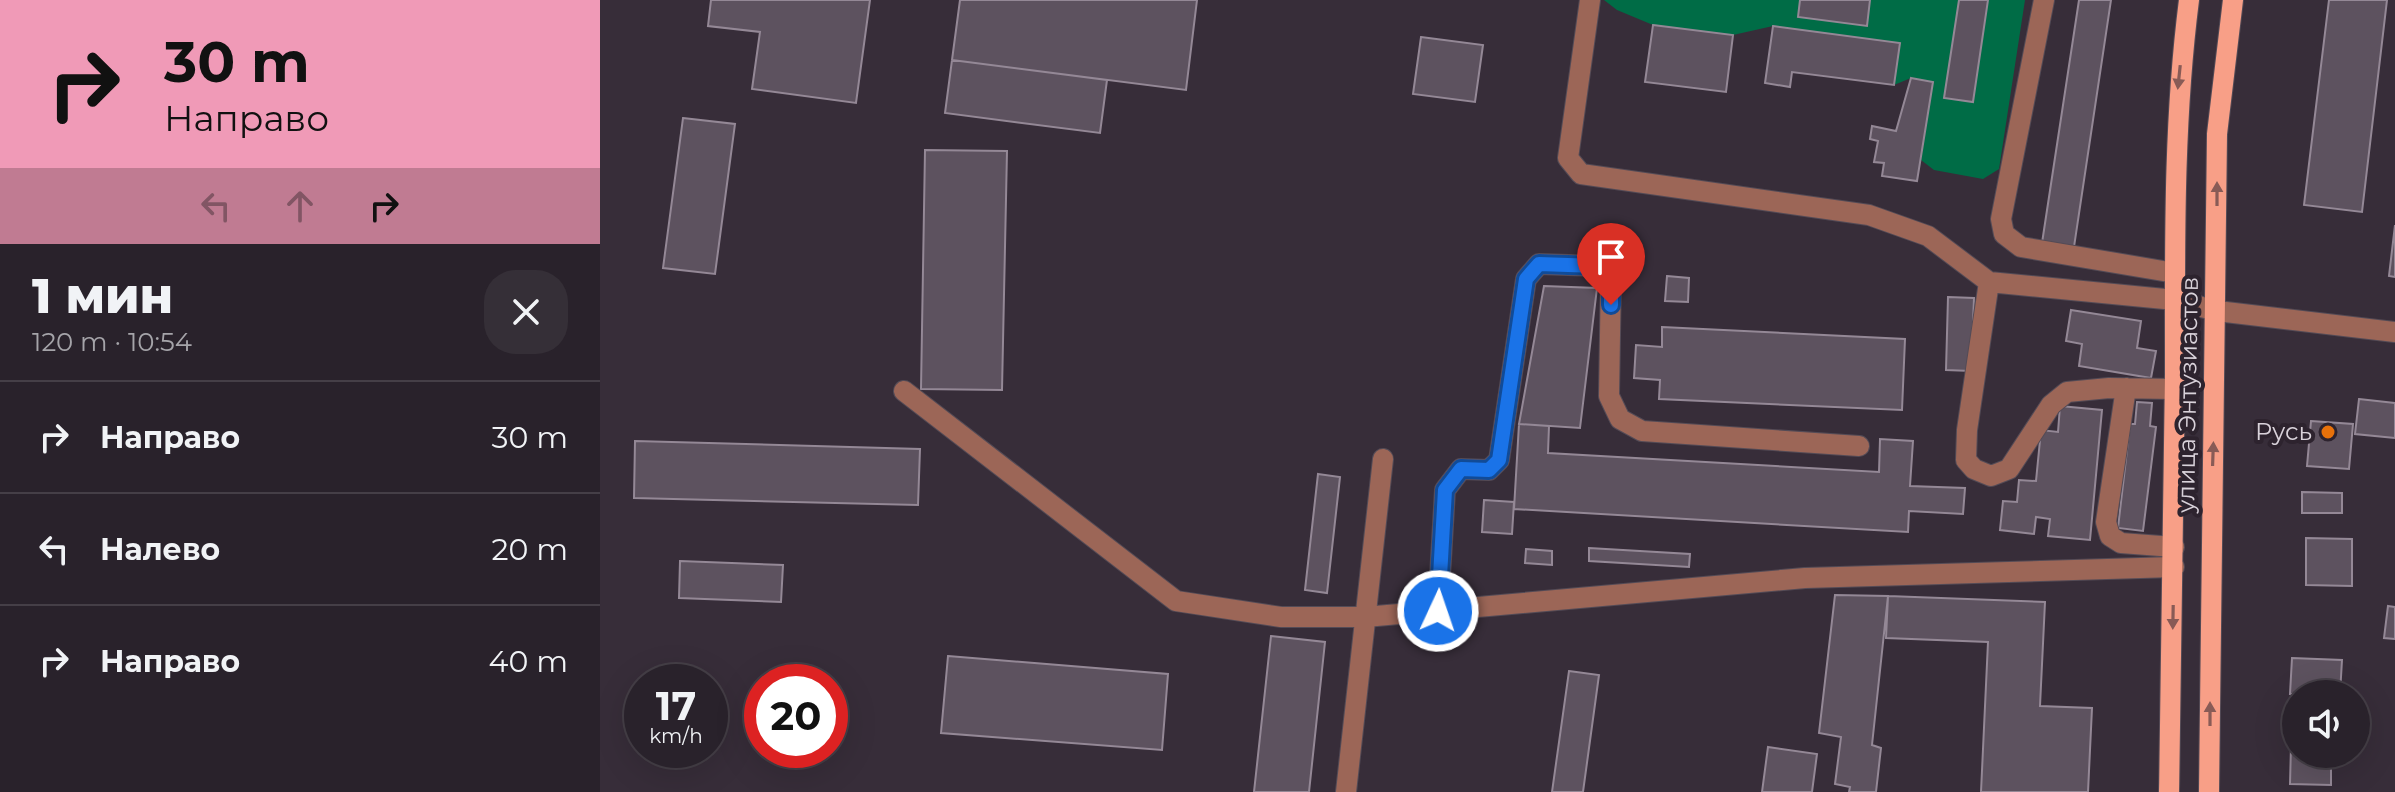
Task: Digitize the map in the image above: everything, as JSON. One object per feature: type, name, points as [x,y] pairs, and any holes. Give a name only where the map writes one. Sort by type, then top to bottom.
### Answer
[{"type":"main road","name":"улица Энтузиастов","points":[[2169,792],[2178,83],[2189,0]]},
{"type":"main road","name":"улица Энтузиастов","points":[[2209,792],[2217,134],[2233,0]]},
{"type":"street","points":[[1590,0],[1568,158],[1581,174],[1869,215],[1928,236],[1989,282],[2175,300],[2217,311],[2395,332]]},
{"type":"street","points":[[2044,0],[2001,219],[2004,234],[2021,247],[2175,273]]},
{"type":"street","points":[[1438,611],[1445,490],[1461,469],[1489,470],[1499,460],[1526,279],[1539,264],[1597,266],[1611,274],[1609,396],[1620,419],[1642,431],[1859,446]]},
{"type":"street","points":[[1989,282],[1967,430],[1966,460],[1974,469],[1991,476],[2009,469],[2051,405],[2067,392],[2175,389]]},
{"type":"street","points":[[2126,388],[2106,522],[2110,536],[2121,543],[2174,557]]},
{"type":"street","points":[[904,391],[1176,601],[1281,617],[1365,617],[1805,578],[2174,557]]},
{"type":"street","points":[[1346,792],[1383,459]]},
{"type":"green space","points":[[1604,0],[2025,0],[1999,169],[1983,179],[1934,170],[1921,160],[1933,82],[1911,78],[1894,85],[1899,43],[1773,26],[1733,35],[1653,25],[1617,10]]},
{"type":"building","points":[[711,0],[870,0],[856,103],[752,89],[760,32],[708,26]]},
{"type":"building","points":[[960,0],[1197,0],[1186,90],[952,60]]},
{"type":"building","points":[[1800,0],[1870,0],[1867,26],[1798,17]]},
{"type":"building","points":[[1959,0],[1988,0],[1973,102],[1944,98]]},
{"type":"building","points":[[2079,0],[2111,0],[2074,247],[2042,243]]},
{"type":"building","points":[[2329,0],[2387,0],[2362,212],[2304,205]]},
{"type":"building","points":[[1653,25],[1733,35],[1726,92],[1645,82]]},
{"type":"building","points":[[1773,26],[1900,43],[1894,85],[1792,72],[1790,87],[1765,83]]},
{"type":"building","points":[[1421,37],[1483,45],[1475,102],[1413,94]]},
{"type":"building","points":[[952,60],[1107,80],[1100,133],[945,113]]},
{"type":"building","points":[[1911,78],[1933,82],[1917,181],[1882,176],[1884,163],[1874,162],[1878,141],[1870,139],[1872,126],[1896,131]]},
{"type":"building","points":[[683,118],[735,124],[715,274],[663,268]]},
{"type":"building","points":[[925,150],[1007,151],[1002,390],[921,389]]},
{"type":"building","points":[[2395,225],[2395,277],[2389,276]]},
{"type":"building","points":[[1667,276],[1689,278],[1688,302],[1665,301]]},
{"type":"building","points":[[1544,286],[1597,288],[1580,428],[1519,424]]},
{"type":"building","points":[[1948,297],[1974,298],[1971,371],[1946,370]]},
{"type":"building","points":[[2071,310],[2141,321],[2137,348],[2156,351],[2151,378],[2079,366],[2082,344],[2066,341]]},
{"type":"building","points":[[1662,327],[1905,339],[1902,410],[1659,399],[1660,380],[1634,378],[1636,345],[1662,347]]},
{"type":"building","points":[[2359,399],[2395,403],[2395,438],[2355,434]]},
{"type":"building","points":[[2137,402],[2152,403],[2150,426],[2156,427],[2143,531],[2118,528],[2130,424],[2135,424]]},
{"type":"building","points":[[2060,406],[2102,410],[2090,540],[2048,536],[2050,519],[2036,517],[2034,534],[2000,530],[2003,501],[2017,502],[2019,480],[2036,481],[2041,430],[2058,432]]},
{"type":"building","points":[[2311,421],[2353,424],[2349,469],[2307,466]]},
{"type":"building","points":[[1519,424],[1549,426],[1548,453],[1879,472],[1880,439],[1913,441],[1910,486],[1965,488],[1963,514],[1909,511],[1908,532],[1514,509]]},
{"type":"building","points":[[635,441],[920,449],[918,505],[634,498]]},
{"type":"building","points":[[1318,474],[1340,477],[1327,593],[1305,590]]},
{"type":"building","points":[[2302,492],[2342,493],[2342,513],[2302,513]]},
{"type":"building","points":[[1484,500],[1514,502],[1512,534],[1482,532]]},
{"type":"building","points":[[2306,538],[2352,539],[2352,586],[2306,585]]},
{"type":"building","points":[[1589,548],[1690,554],[1689,567],[1589,561]]},
{"type":"building","points":[[1526,549],[1552,551],[1552,565],[1525,563]]},
{"type":"building","points":[[680,561],[783,565],[781,602],[679,598]]},
{"type":"building","points":[[1835,595],[1888,596],[1872,745],[1881,748],[1876,792],[1849,792],[1850,787],[1835,784],[1841,737],[1819,733]]},
{"type":"building","points":[[1888,596],[2045,602],[2040,706],[2092,708],[2088,792],[1981,792],[1988,642],[1886,638]]},
{"type":"building","points":[[2388,606],[2395,607],[2395,639],[2384,638]]},
{"type":"building","points":[[1271,636],[1325,642],[1309,792],[1254,792]]},
{"type":"building","points":[[948,656],[1168,674],[1162,750],[941,733]]},
{"type":"building","points":[[2292,658],[2342,660],[2341,680],[2291,680]]},
{"type":"building","points":[[1569,671],[1599,675],[1583,792],[1552,792]]},
{"type":"building","points":[[1768,747],[1817,754],[1812,792],[1762,792]]},
{"type":"building","points":[[2290,768],[2331,768],[2331,785],[2290,784]]},
{"type":"place","name":"Русь","points":[[2328,432]]},
{"type":"route","points":[[1438,611],[1445,490],[1461,469],[1489,470],[1499,460],[1526,279],[1539,264],[1597,266],[1611,274],[1611,305]]}]
